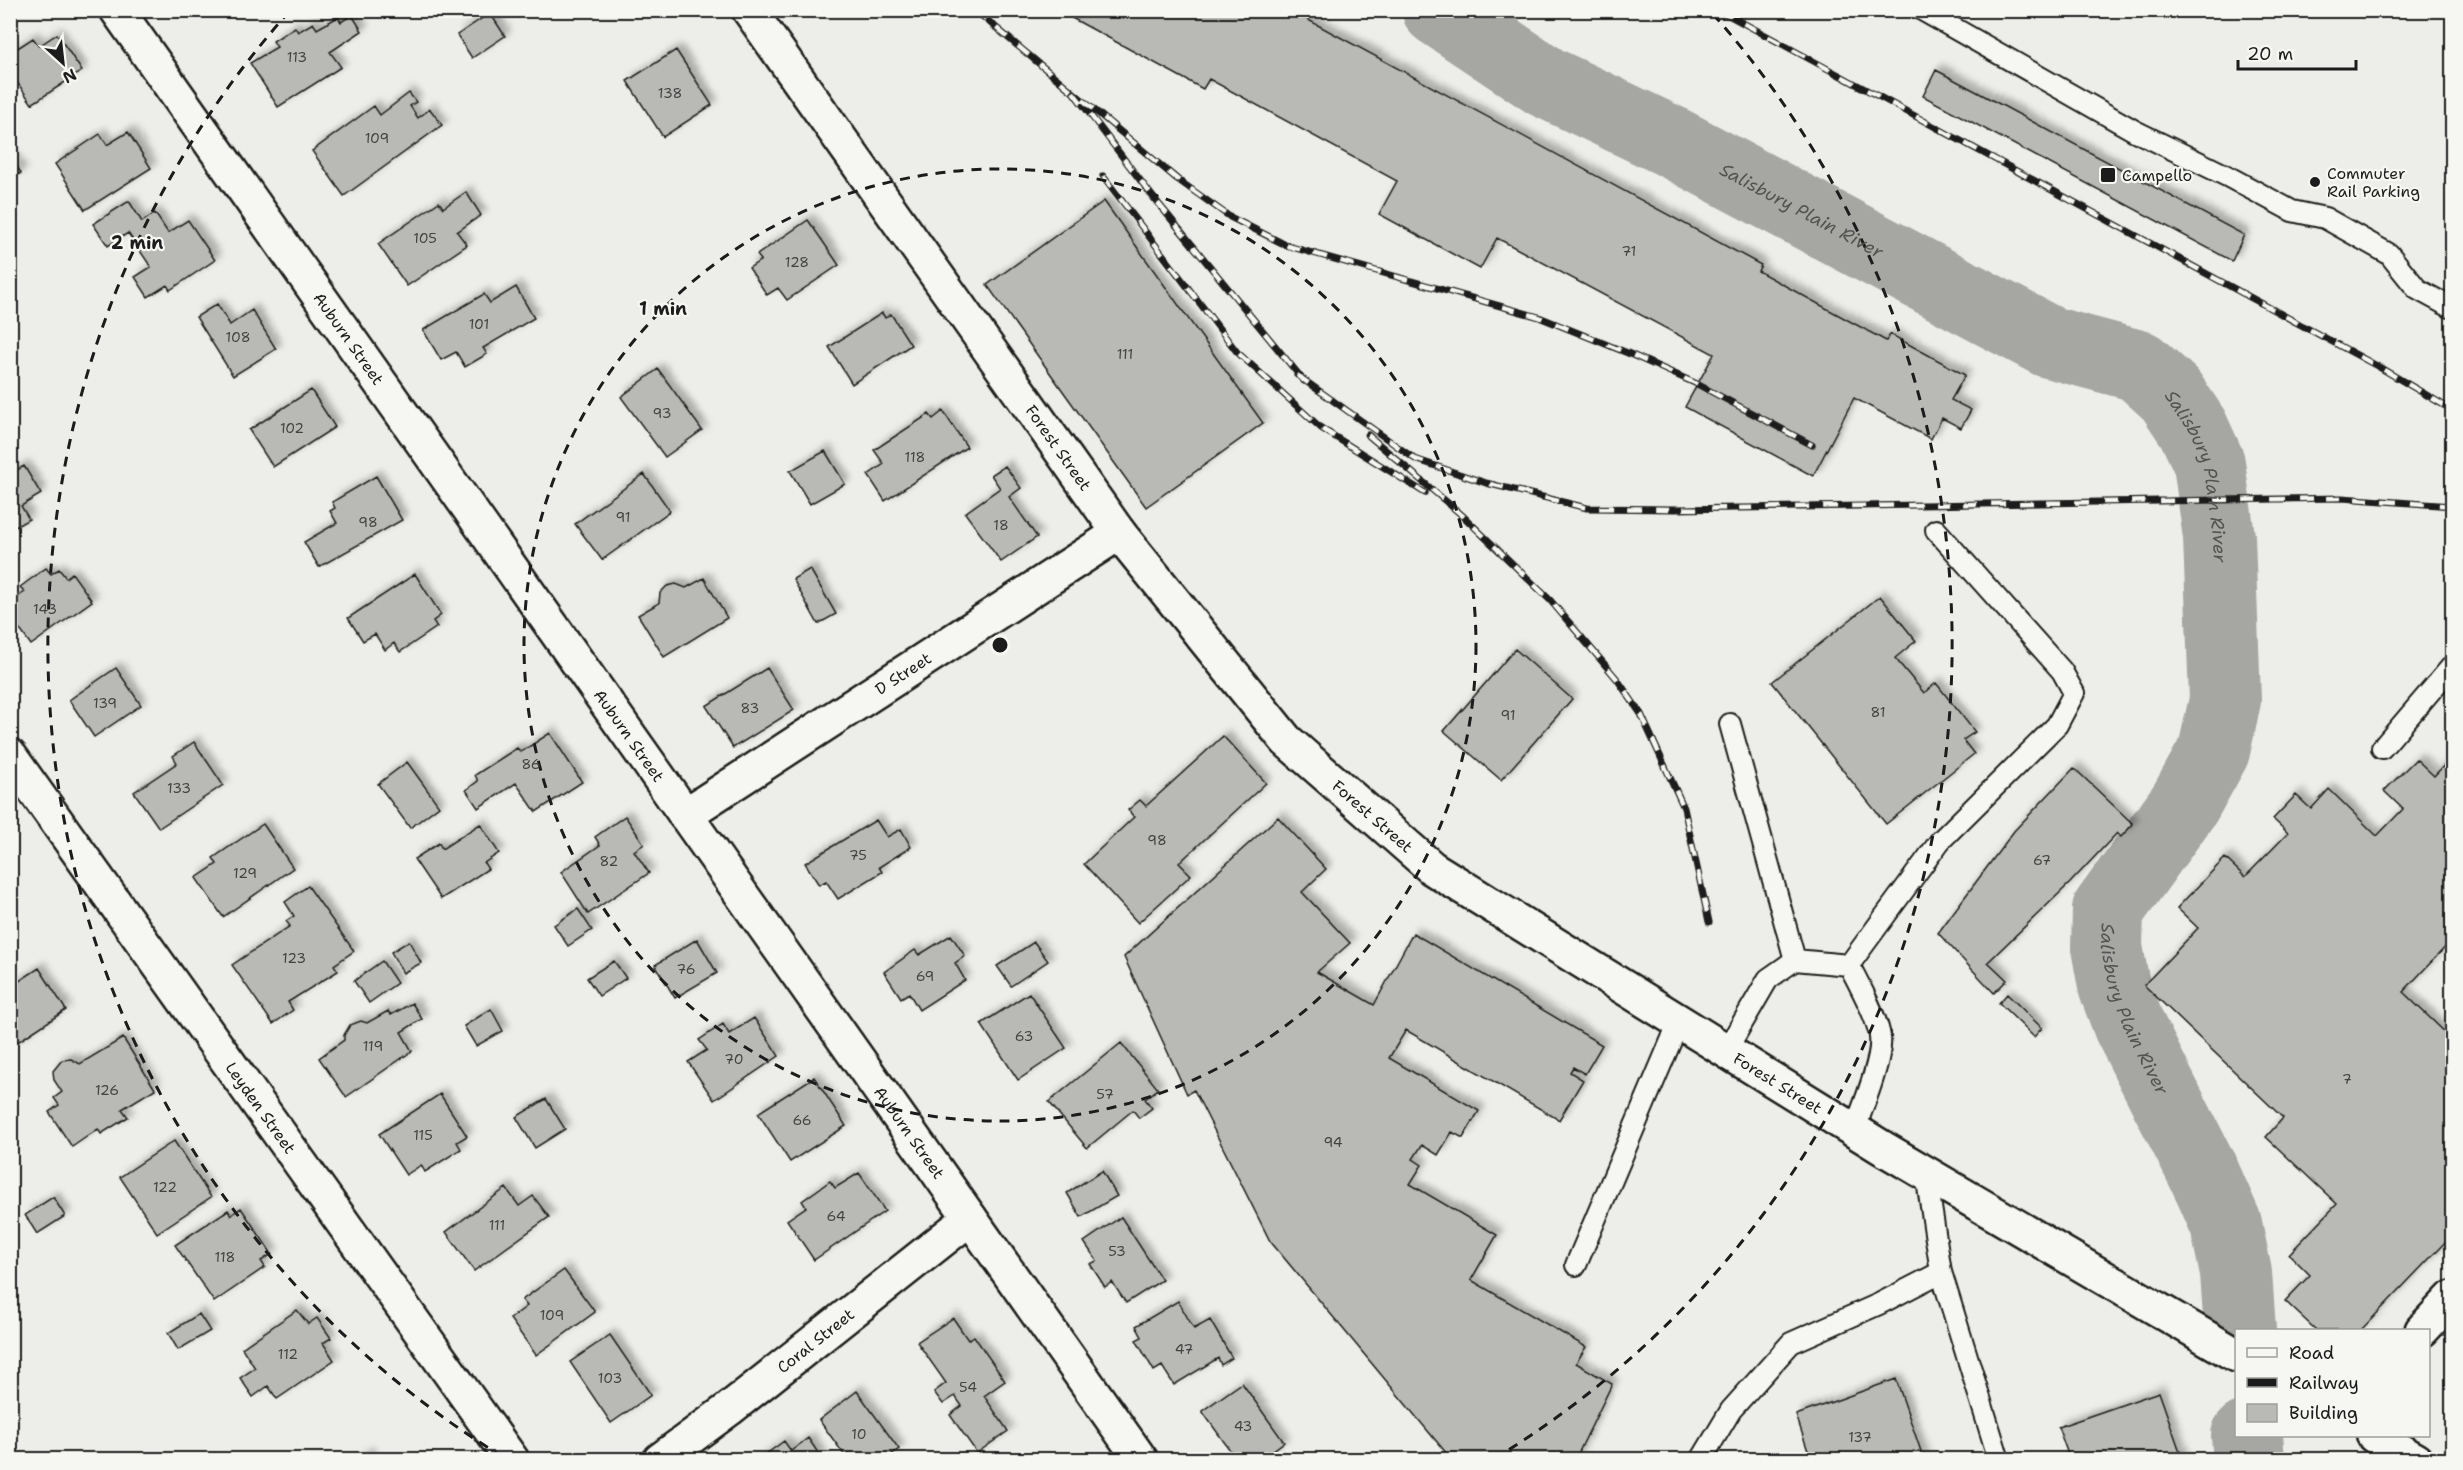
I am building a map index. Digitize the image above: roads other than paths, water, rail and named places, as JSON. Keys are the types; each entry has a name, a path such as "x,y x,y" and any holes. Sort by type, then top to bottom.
{"street":[{"name":"Auburn Street","path":"117,10 1141,1460"},
{"name":"Forest Street","path":"749,10 1119,533 1286,740 1423,861 1854,1131 2235,1354"},
{"name":"D Street","path":"685,815 1119,533"},
{"name":"Leyden Street","path":"10,756 512,1460"},
{"name":"Coral Street","path":"660,1460 729,1409 970,1218"},
{"path":"2423,1329 2452,1298"},
{"path":"2376,1437 2416,1460"}],"lane":[{"path":"1922,10 2135,131 2292,211 2325,218 2389,254 2416,289 2452,308"},
{"path":"1849,964 1940,841 2056,725 2074,693 2062,671 1936,530"},
{"path":"2382,748 2452,666"},
{"path":"1730,724 1795,960"},
{"path":"1726,1051 1768,979 1795,960 1849,964"},
{"path":"1849,964 1866,998 1881,1038 1875,1072 1854,1131"},
{"path":"1576,1265 1679,1022"},
{"path":"1926,1174 1941,1272 1999,1460"},
{"path":"1701,1460 1731,1410 1791,1343 1879,1304 1941,1272"}],"waterway":[{"name":"Salisbury Plain River","path":"1438,10 1546,82 1670,141 2049,342 2139,366 2171,395 2193,428 2209,463 2219,537 2225,700 2214,751 2185,803 2108,910 2107,947 2114,986 2129,1026 2204,1174 2226,1224 2236,1273 2240,1329"},
{"name":"Salisbury Plain River","path":"2247,1437 2249,1460"}],"railway":[{"path":"975,10 1177,179 1230,217 1288,246 1539,317 1697,384 1812,445"},
{"path":"1719,10 2379,367 2452,410"},
{"path":"1073,92 1153,197 1304,381"},
{"path":"1103,176 1237,352 1321,428 1425,493"},
{"path":"1297,375 1415,459 1486,483 1587,508 1675,509 2342,498 2452,506"},
{"path":"1368,435 1463,516 1550,600 1617,679 1641,714 1684,808 1709,922"}],"place":[{"name":"Campello","path":"2108,175"},
{"name":"Commuter Rail Parking","path":"2315,182"}]}
